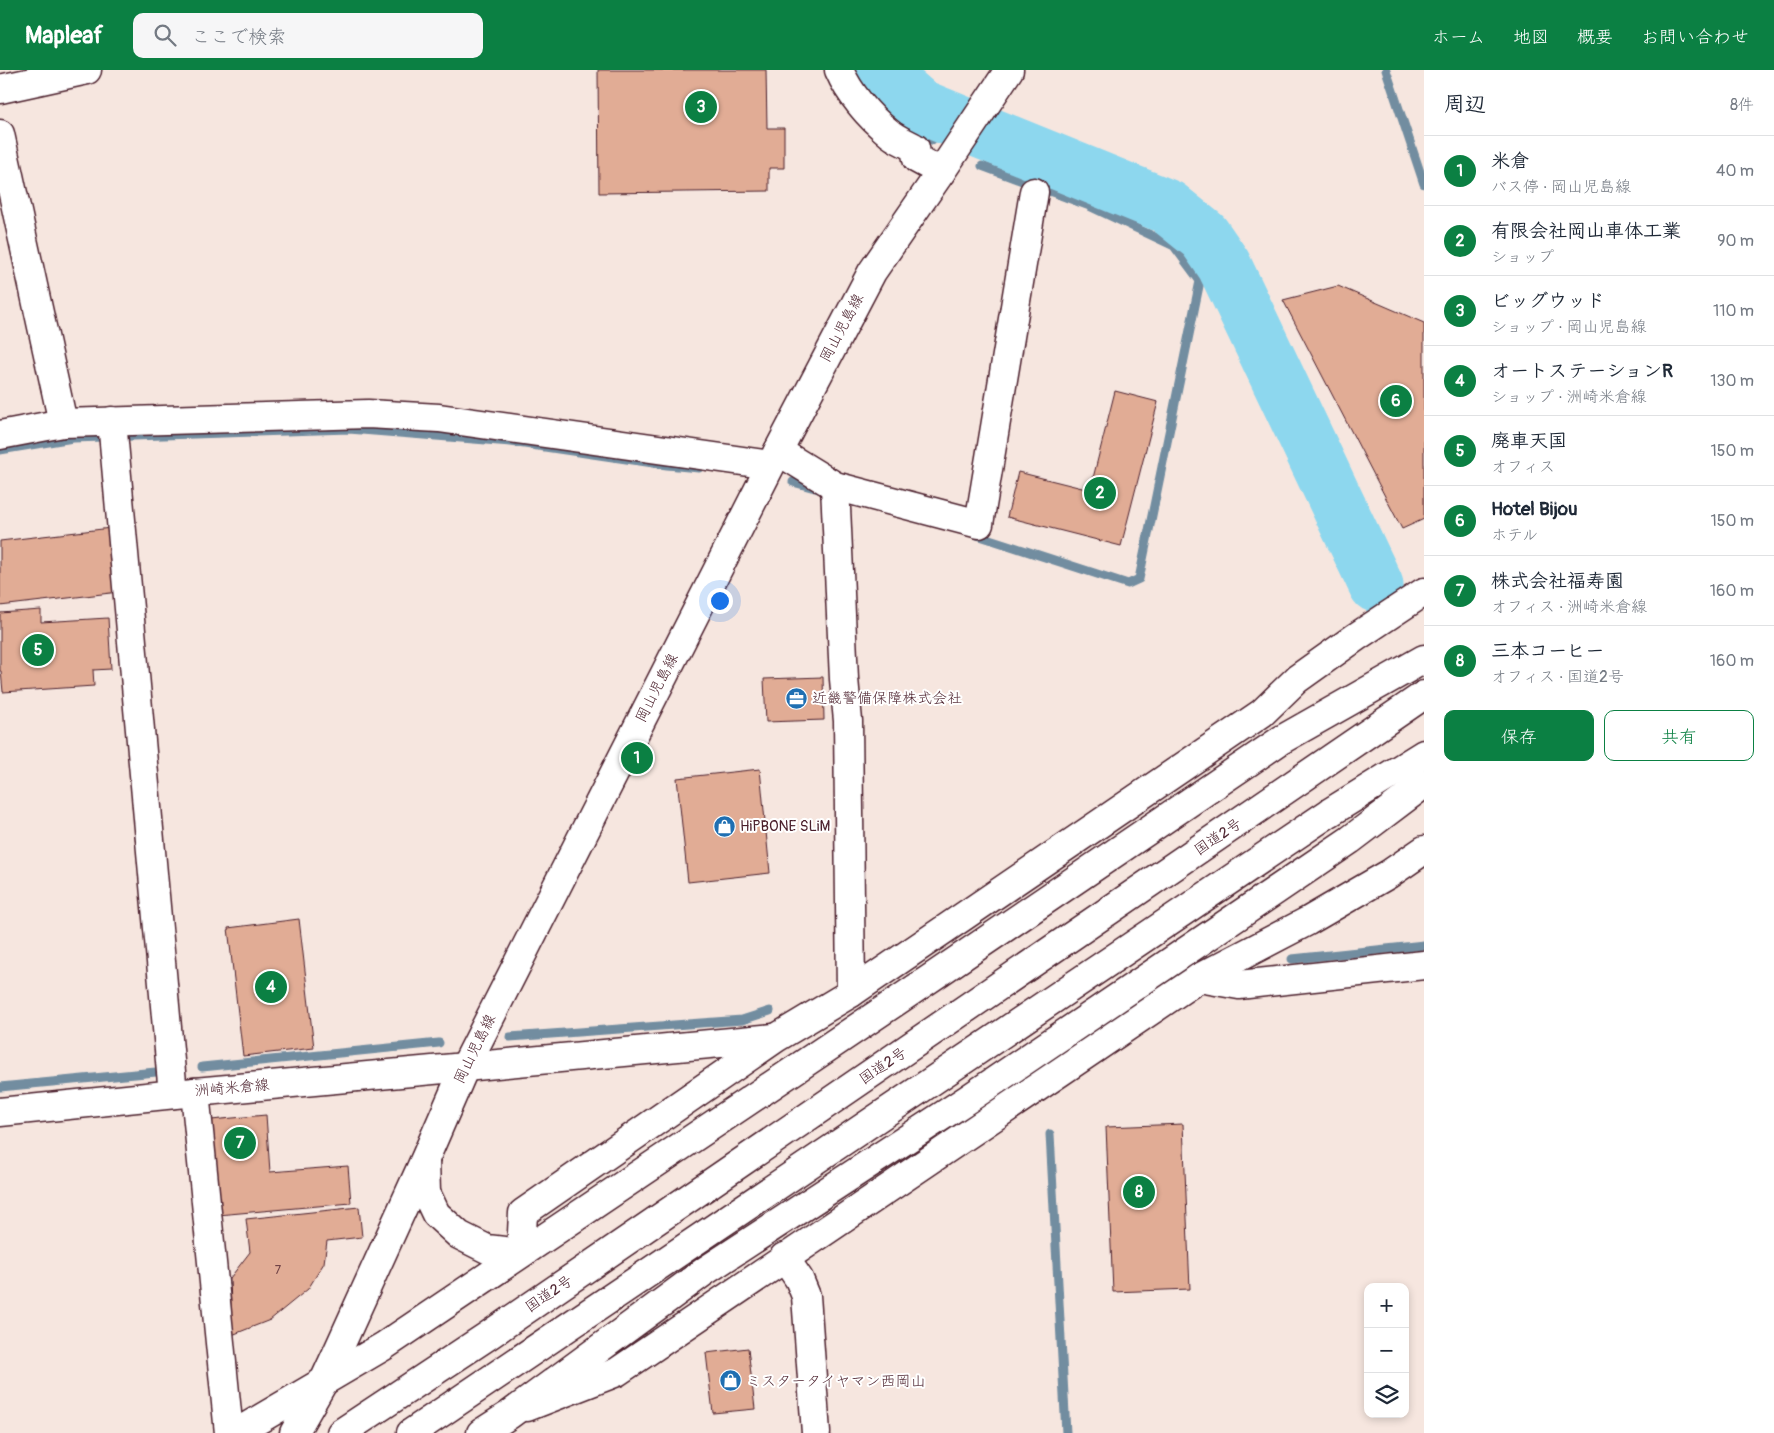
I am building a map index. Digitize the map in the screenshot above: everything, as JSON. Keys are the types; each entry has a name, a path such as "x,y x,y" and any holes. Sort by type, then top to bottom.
{"main road":[{"path":"0,89 87,70"},
{"path":"839,70 845,85 888,133 916,148 916,159 941,172"},
{"name":"岡山児島線","path":"294,1433 324,1382 465,1067 774,458 872,272 1009,70"},
{"path":"0,134 63,423"},
{"path":"0,435 63,423 113,432 368,414 430,418 593,439 774,458 836,493 979,524 1034,192"},
{"path":"113,432 184,1093 229,1433"},
{"path":"836,493 844,679 848,721 851,993"},
{"path":"521,1253 523,1214 776,1038 851,993 1262,714 1297,679 1424,592"},
{"path":"236,1433 266,1426 324,1382 384,1346 1281,740 1424,659"},
{"name":"国道2号","path":"341,1433 511,1320 1424,695"},
{"path":"411,1433 1329,813 1424,754"},
{"path":"481,1433 509,1415 706,1271 968,1099 1350,840 1424,784"},
{"path":"509,1415 617,1372 784,1257 1199,978 1308,921 1389,874 1424,850"},
{"path":"1199,978 1239,985 1424,965"},
{"name":"洲崎米倉線","path":"0,1112 776,1038"},
{"path":"425,1159 426,1192 436,1214 459,1235 487,1249 521,1253"},
{"path":"784,1257 799,1279 806,1296 816,1433"},
{"name":"岡山児島線","path":"266,1426 348,1329"}],"building":[{"path":"598,70 766,70 767,128 784,128 784,168 769,168 769,191 599,193"},
{"path":"1338,286 1424,323 1424,519 1402,529 1283,300"},
{"path":"1115,391 1158,402 1121,546 1007,517 1018,472 1090,490"},
{"path":"111,528 119,592 0,606 0,541"},
{"path":"41,610 41,622 108,618 111,669 93,670 94,686 3,692 0,671 0,613"},
{"path":"823,677 824,720 766,722 764,679"},
{"path":"760,769 770,873 688,882 677,778"},
{"path":"299,919 314,1048 243,1056 228,928"},
{"path":"266,1115 270,1172 348,1166 351,1203 218,1215 211,1120"},
{"path":"1183,1124 1190,1289 1113,1292 1106,1127"},
{"path":"359,1207 362,1237 327,1241 324,1263 308,1289 270,1320 232,1335 230,1278 250,1252 246,1219"},
{"path":"748,1348 755,1409 713,1413 706,1353"}],"waterway":[{"path":"878,70 919,106 1168,207 1204,236 1224,265 1376,585"},
{"path":"1386,70 1424,184"},
{"path":"880,110 932,140"},
{"path":"974,534 1128,584 1139,579 1200,281 1174,246 1087,205 982,166"},
{"path":"0,450 73,438 349,429 511,442 699,468"},
{"path":"793,482 822,490"},
{"path":"1292,959 1424,945"},
{"path":"510,1037 742,1020 770,1011"},
{"path":"202,1067 439,1043"},
{"path":"0,1087 156,1072"},
{"path":"1050,1134 1066,1433"}],"place":[{"name":"ビッグウッド","path":"701,107"},
{"name":"Hotel Bijou","path":"1396,401"},
{"name":"有限会社岡山車体工業","path":"1100,493"},
{"name":"廃車天国","path":"38,650"},
{"name":"近畿警備保障株式会社","path":"796,698"},
{"name":"米倉","path":"637,758"},
{"name":"HiPBONE SLiM","path":"724,826"},
{"name":"オートステーションR","path":"271,987"},
{"name":"株式会社福寿園","path":"240,1143"},
{"name":"三本コーヒー","path":"1139,1192"},
{"name":"ミスタータイヤマン西岡山","path":"730,1381"}]}
